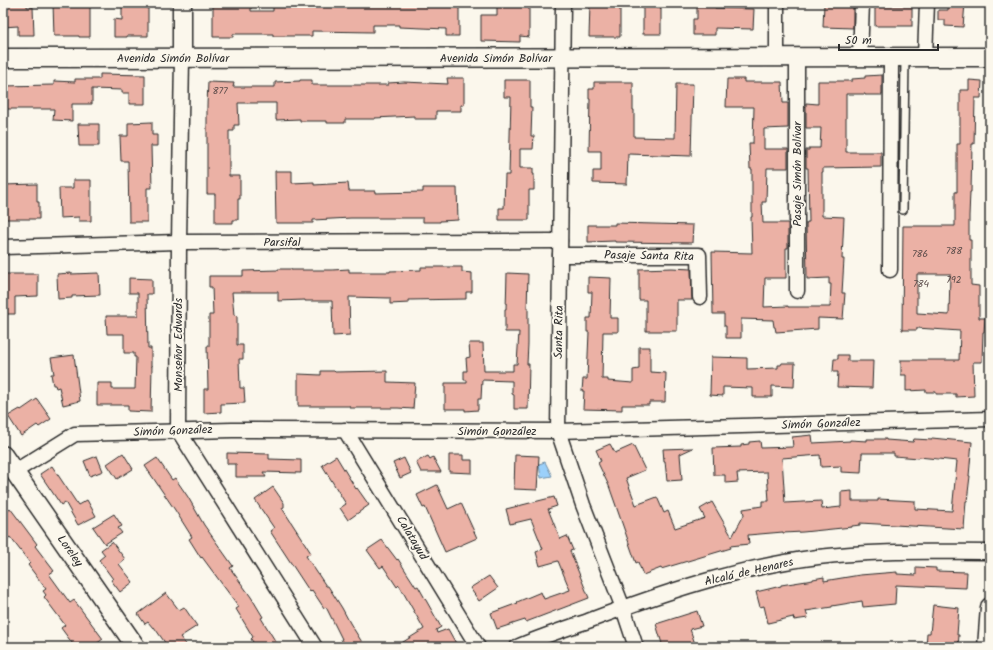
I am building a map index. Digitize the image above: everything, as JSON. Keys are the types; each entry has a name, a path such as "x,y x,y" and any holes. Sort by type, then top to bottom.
{"street":[{"name":"Monseñor Edwards","path":"178,430 182,3"},
{"name":"Santa Rita","path":"563,3 558,432 583,505 623,608 636,647"},
{"path":"777,3 777,58"},
{"path":"860,58 862,3"},
{"path":"925,58 927,3"},
{"path":"890,270 898,57"},
{"name":"Avenida Simón Bolívar","path":"3,58 990,57"},
{"name":"Pasaje Simón Bolívar","path":"797,291 798,58"},
{"name":"Parsifal","path":"3,247 179,242 560,241"},
{"name":"Pasaje Santa Rita","path":"560,255 699,255 700,297"},
{"name":"Simón González","path":"14,472 76,434 178,430 558,432 990,419"},
{"path":"178,430 314,647"},
{"name":"Calatayud","path":"345,430 478,647"},
{"name":"Loreley","path":"3,455 136,647"},
{"name":"Alcalá de Henares","path":"517,647 623,608 681,589 754,568 818,557 850,554 896,551 990,552"},
{"path":"987,647 990,607"}],"lane":[{"path":"898,57 903,210"}],"water":[{"path":"545,462 552,476 541,478 539,464"}],"building":[{"path":"3,3 27,3 27,7 33,7 34,35 18,35 18,26 3,27"},
{"path":"53,3 90,3 90,37 54,36"},
{"path":"122,3 148,3 148,36 114,37 114,19 122,20"},
{"path":"213,3 251,3 251,11 273,11 273,3 350,3 350,5 387,5 387,3 459,3 459,36 446,36 446,29 399,27 399,25 373,25 373,32 312,31 312,36 233,34 233,37 213,37"},
{"path":"497,3 529,3 529,37 520,36 520,42 481,41 481,15 497,15"},
{"path":"590,3 620,3 620,37 589,37"},
{"path":"697,3 715,3 715,8 754,9 753,29 715,28 715,35 693,35 693,19 697,19"},
{"path":"948,3 965,3 963,27 945,26 945,20 938,20 938,10 948,10"},
{"path":"824,4 853,5 853,28 823,27"},
{"path":"875,6 912,6 912,26 875,26"},
{"path":"643,7 661,7 661,34 643,34"},
{"path":"100,74 145,75 145,104 129,104 129,93 122,93 122,90 92,89 92,104 72,104 72,121 53,120 54,109 3,109 3,86 54,85 54,81 75,82 75,79 100,79"},
{"path":"882,75 882,95 846,94 846,152 881,152 881,167 823,168 822,172 822,216 844,217 842,293 845,293 843,319 818,318 818,329 776,332 773,320 741,319 741,338 726,338 724,314 713,314 712,252 752,253 752,169 750,169 749,143 753,143 754,107 726,107 727,79 744,79 744,82 782,82 783,103 788,103 788,128 764,129 764,149 788,149 788,168 767,168 766,202 762,202 763,223 788,223 788,248 786,248 786,278 765,278 764,307 830,307 831,284 829,284 829,278 807,279 806,223 809,222 808,168 806,168 806,150 809,150 809,148 820,148 821,128 806,128 806,103 818,104 818,81 852,81 852,79 865,78 865,76"},
{"path":"447,78 464,78 464,105 461,105 461,111 436,111 436,119 414,119 414,116 375,119 345,119 345,123 300,121 300,119 276,120 276,103 238,103 239,125 234,125 234,131 229,131 229,176 240,176 238,220 233,220 233,223 215,223 215,194 207,194 208,82 234,83 233,87 275,87 275,82 300,80 312,80 312,85 388,85 388,83 404,82 448,84"},
{"path":"504,80 530,80 530,107 532,107 531,136 534,136 533,149 520,149 520,168 533,168 534,174 534,190 529,190 529,220 499,220 499,208 504,208 505,175 509,175 511,97 504,97"},
{"path":"969,80 982,81 981,98 975,98 969,240 971,240 971,285 979,286 979,318 985,318 982,362 973,362 974,396 956,397 956,394 936,394 936,392 926,392 926,390 906,391 906,375 901,375 901,360 959,360 960,331 917,328 917,330 902,330 903,226 955,226 957,144 960,144 960,90 969,90","holes":["917,274 950,274 949,315 917,313"]},
{"path":"594,82 633,82 634,137 675,138 676,84 693,84 691,156 628,154 627,184 593,183 593,171 601,171 601,151 589,151 589,89 594,89"},
{"path":"152,122 152,135 157,135 157,146 151,146 152,188 147,188 147,222 129,222 128,161 121,161 120,136 128,136 128,123"},
{"path":"78,124 99,124 99,146 79,146"},
{"path":"275,171 292,171 292,183 314,182 314,185 348,183 349,191 375,191 375,193 423,192 423,188 457,188 458,220 423,222 423,218 351,218 313,220 313,223 276,223"},
{"path":"73,180 91,180 91,221 79,221 79,217 60,218 59,188 73,188"},
{"path":"37,184 39,219 3,219 3,185"},
{"path":"615,223 693,225 692,243 615,241 588,242 588,225 615,225"},
{"path":"421,267 462,267 462,272 472,273 472,292 466,292 466,299 409,300 409,303 390,304 390,298 349,297 350,335 333,336 332,301 278,301 278,292 232,292 234,315 237,316 237,345 243,345 243,359 239,359 240,388 244,388 245,403 221,404 221,412 204,413 204,389 208,389 207,346 209,346 209,315 213,315 212,287 209,287 209,276 243,276 243,271 278,269 349,269 349,272 390,272 421,270"},
{"path":"639,269 691,269 692,300 677,300 677,331 646,331 646,300 639,300"},
{"path":"99,273 100,295 72,296 72,298 58,299 57,274"},
{"path":"507,273 528,274 528,409 514,409 512,381 482,380 481,399 478,399 478,410 465,411 465,409 445,409 445,383 467,383 467,380 464,380 464,371 467,371 466,358 470,357 469,343 483,343 484,371 513,371 513,364 517,364 519,332 505,332"},
{"path":"3,274 38,274 38,296 15,297 15,314 3,314"},
{"path":"588,277 611,278 610,318 618,318 618,332 603,332 602,379 608,379 608,381 633,383 633,370 639,369 639,347 650,347 650,372 666,373 665,402 649,402 649,405 622,405 622,410 583,409 583,379 587,379 589,332 587,332 587,318 591,318 592,292 588,292"},
{"path":"129,278 152,279 152,294 147,294 148,348 151,348 152,366 151,412 128,411 128,405 97,405 97,383 112,383 112,389 135,389 136,357 134,357 134,353 124,353 124,334 107,334 106,316 138,316 138,293 129,293"},
{"path":"74,355 80,401 63,405 59,387 56,388 55,385 53,385 51,374 54,374 51,358"},
{"path":"838,355 848,355 848,361 873,361 872,388 837,387 838,372 833,372 834,359 838,359"},
{"path":"711,357 747,358 747,369 778,368 778,365 781,365 782,363 795,363 794,387 772,386 772,397 753,397 753,388 723,387 723,396 710,395"},
{"path":"321,371 387,371 387,382 415,383 413,409 350,408 350,406 298,406 298,374 321,375"},
{"path":"37,399 51,419 39,427 37,425 21,436 8,416 20,409 21,410"},
{"path":"812,435 813,443 850,440 867,441 867,439 886,439 913,442 914,439 932,440 932,438 972,442 964,529 860,523 860,525 852,527 803,532 748,535 749,544 730,546 731,548 661,568 643,575 638,562 636,563 609,486 598,463 601,461 596,450 610,444 615,453 633,445 645,470 626,478 636,505 657,497 664,513 668,511 675,528 705,518 700,509 712,502 732,537 744,515 743,509 762,506 762,501 769,501 767,472 737,473 738,482 725,483 725,475 714,475 713,448 741,447 741,445 749,444 749,442 760,441 761,448 793,447 792,437","holes":["862,453 894,453 894,456 957,461 952,511 915,509 915,501 878,499 878,501 852,501 852,491 841,492 841,507 822,509 821,501 785,503 782,458 820,455 821,467 841,466 841,472 861,473"]},
{"path":"693,448 680,454 682,480 667,481 663,449"},
{"path":"123,453 133,469 117,479 107,464"},
{"path":"227,453 269,454 269,459 301,460 301,473 263,472 266,477 236,477 236,464 227,464"},
{"path":"449,455 463,455 463,460 472,460 472,473 449,472"},
{"path":"515,455 539,456 537,490 514,489"},
{"path":"97,456 103,471 90,476 84,461"},
{"path":"336,456 356,489 357,488 369,505 348,520 340,508 346,504 322,465"},
{"path":"428,456 430,459 433,457 441,472 421,472 416,462"},
{"path":"157,458 172,480 175,478 204,525 233,566 230,568 251,597 263,617 261,618 279,647 256,647 251,639 253,637 236,609 239,607 202,557 201,558 189,539 192,537 145,466"},
{"path":"404,458 411,473 400,478 393,463"},
{"path":"52,466 78,505 87,500 96,516 78,525 65,502 61,505 40,474"},
{"path":"437,485 448,509 461,503 477,538 445,552 425,507 423,508 417,495"},
{"path":"273,487 284,503 284,507 282,508 311,553 306,556 326,586 328,586 365,647 345,647 326,607 324,608 312,590 310,592 270,531 274,528 255,500"},
{"path":"554,497 557,506 548,509 560,539 567,536 573,550 570,551 589,598 526,622 525,620 497,629 491,613 518,603 517,602 541,592 544,599 570,590 558,561 540,566 536,552 543,549 531,519 510,524 506,509"},
{"path":"10,508 37,544 35,546 54,571 49,574 70,603 74,600 103,639 92,647 75,647 61,628 65,625 44,597 46,595 43,591 46,589 28,565 30,563 10,537 3,542 3,514"},
{"path":"114,514 122,526 118,528 122,533 105,544 93,527"},
{"path":"382,540 397,560 398,559 416,587 418,586 441,627 436,630 437,633 448,629 458,647 395,647 424,629 399,585 397,587 383,566 380,568 367,550"},
{"path":"112,542 125,559 119,564 133,582 120,592 111,580 113,579 99,560 105,555 101,550"},
{"path":"916,567 936,568 936,571 967,572 966,588 896,585 895,604 863,607 862,601 806,611 808,618 794,620 793,617 768,623 764,606 760,607 756,592 781,585 824,577 824,581 860,575 897,572 897,574 916,575"},
{"path":"489,576 498,588 479,601 470,588"},
{"path":"166,593 179,610 184,607 197,626 180,637 188,647 168,647 154,627 153,628 148,622 145,624 138,614"},
{"path":"933,605 959,608 957,635 959,635 958,647 926,647 927,633 930,633"},
{"path":"697,611 702,626 690,629 696,647 663,647 656,624"}]}
